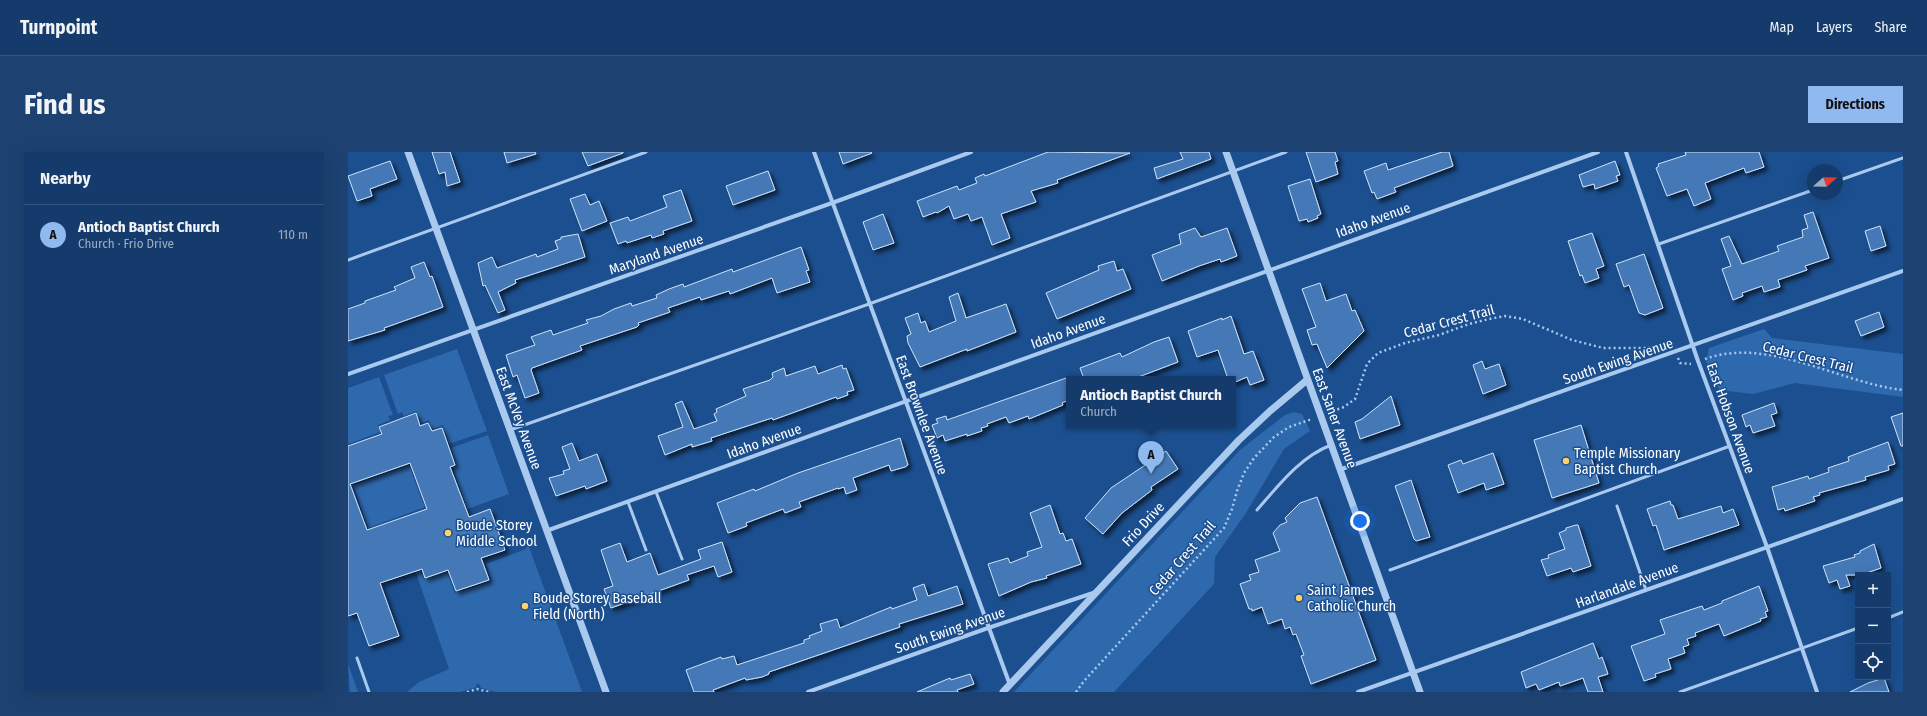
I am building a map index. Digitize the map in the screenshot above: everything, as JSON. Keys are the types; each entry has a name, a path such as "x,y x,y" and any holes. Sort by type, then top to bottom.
{"street":[{"name":"East McVey Avenue","path":"408,152 606,692"},
{"name":"East Brownlee Avenue","path":"814,152 1010,685"},
{"name":"Maryland Avenue","path":"348,374 832,203 971,152"},
{"name":"East Saner Avenue","path":"1226,152 1420,692"},
{"name":"Idaho Avenue","path":"546,530 656,492 1598,152"},
{"name":"East Hobson Avenue","path":"1626,152 1693,346 1767,548 1817,692"},
{"name":"South Ewing Avenue","path":"1339,470 1903,271"},
{"name":"Frio Drive","path":"1003,692 1239,440 1270,411 1307,380"},
{"name":"Harlandale Avenue","path":"1358,692 1903,499"},
{"name":"South Ewing Avenue","path":"808,692 1100,590"}],"lane":[{"path":"348,260 646,152"},
{"path":"510,430 869,304 1286,152"},
{"path":"1843,179 1903,158"},
{"path":"1659,244 1807,192"},
{"path":"1257,510 1288,474 1315,451 1331,445"},
{"path":"1390,570 1730,446"},
{"path":"656,492 682,559"},
{"path":"628,502 646,550"},
{"path":"1617,506 1646,590"},
{"path":"1891,617 1903,612"},
{"path":"1680,692 1855,629"},
{"path":"357,658 369,692"}],"path":[{"name":"Cedar Crest Trail","path":"1331,412 1344,408 1355,399 1367,364 1378,353 1405,343 1439,335 1488,319 1505,316 1523,319 1572,340 1603,348 1647,348 1670,343 1672,346"},
{"name":"Cedar Crest Trail","path":"1708,358 1729,352 1753,353 1788,359 1873,384 1903,390"},
{"path":"1678,358 1680,363 1692,363"},
{"name":"Cedar Crest Trail","path":"1076,692 1224,528 1244,473 1254,458 1274,437 1289,427 1308,420"},
{"path":"467,692 489,692"}],"shaded area":[{"path":"1764,329 1772,338 1903,354 1903,397 1795,383 1753,394 1719,390 1706,361 1709,348"},
{"path":"457,349 487,431 449,444 443,425 432,429 429,420 421,423 416,411 404,416 402,412 398,414 384,375"},
{"path":"379,377 393,415 388,416 390,420 378,425 380,432 348,444 348,388"},
{"path":"1294,412 1302,414 1310,431 1284,449 1246,513 1215,557 1214,584 1114,692 1014,692 1240,450 1285,415"},
{"path":"488,435 509,494 467,509 453,467 457,465 451,448"},
{"path":"409,465 425,507 368,528 353,485"},
{"path":"410,541 424,579 447,572 455,593 492,581 486,564 526,549 528,544 582,692 496,692 481,688 479,684 476,684 476,687 460,692 407,692 419,682 449,669 415,570"},
{"path":"348,664 358,692 350,692"}],"building":[{"path":"432,152 450,152 460,182 447,186 445,172 439,174"},
{"path":"504,152 535,152 536,154 507,163"},
{"path":"582,152 623,152 623,153 588,166"},
{"path":"839,152 871,152 872,153 843,164"},
{"path":"1048,152 1130,153 1057,180 1058,183 1031,191 1036,202 1001,214 1010,238 992,245 982,217 971,221 968,214 954,219 949,206 937,213 936,212 923,217 917,201 957,186 959,190 977,183 975,178 984,174 985,176"},
{"path":"1180,152 1209,152 1211,159 1157,179 1154,168 1183,159"},
{"path":"1306,152 1335,152 1338,161 1335,162 1338,174 1316,182"},
{"path":"1442,152 1449,152 1453,166 1394,188 1396,192 1377,199 1374,192 1372,193 1364,171 1386,163 1388,170"},
{"path":"1685,152 1759,152 1764,167 1746,173 1744,168 1705,183 1711,199 1694,206 1687,189 1667,196 1656,168 1659,166 1658,164 1686,155"},
{"path":"390,161 397,179 370,189 372,196 357,201 348,176"},
{"path":"1615,161 1620,175 1616,176 1618,181 1595,189 1594,184 1583,187 1579,175"},
{"path":"768,171 775,190 733,205 726,186"},
{"path":"1310,179 1321,214 1317,216 1318,218 1308,222 1307,219 1299,221 1288,186"},
{"path":"681,190 692,221 663,231 664,234 652,238 651,235 627,243 626,241 618,244 610,223 628,217 630,221 667,207 663,196"},
{"path":"585,194 590,205 599,201 607,221 582,231 570,199"},
{"path":"1813,212 1829,258 1805,266 1807,270 1778,280 1780,287 1764,292 1762,286 1742,293 1743,296 1733,300 1722,269 1731,266 1721,239 1729,236 1742,264 1779,251 1777,246 1803,237 1802,230 1808,228 1804,215"},
{"path":"883,214 894,243 873,250 863,222"},
{"path":"1880,226 1886,246 1871,251 1865,231"},
{"path":"1195,228 1201,237 1227,228 1237,256 1221,262 1220,259 1199,266 1162,281 1152,255 1181,244 1179,234"},
{"path":"1592,233 1604,266 1596,269 1599,278 1585,283 1582,275 1580,276 1568,241"},
{"path":"578,234 585,257 515,280 516,283 498,292 505,310 498,313 485,285 483,286 478,263 492,257 497,268 536,254 537,257 558,249 555,241 561,239 561,237"},
{"path":"801,247 809,270 806,271 810,282 777,293 772,278 730,294 729,291 701,300 700,297 668,308 670,312 638,323 639,325 637,327 580,346 582,350 532,368 531,370 539,393 525,398 517,375 513,377 506,355 535,345 531,337 551,330 553,335 588,323 586,320 601,316 614,309 631,303 632,306 657,298 656,295 683,284 684,287 732,269 733,272"},
{"path":"1644,254 1663,308 1645,315 1639,313 1629,285 1624,287 1616,264"},
{"path":"1114,261 1117,271 1123,269 1131,289 1057,319 1046,293 1099,270 1098,266"},
{"path":"424,262 430,277 432,276 443,307 384,328 385,330 348,341 348,309 396,290 394,287 415,278 411,267"},
{"path":"1320,283 1326,301 1346,294 1352,311 1355,310 1364,331 1327,368 1317,344 1312,345 1307,330 1316,327 1302,289"},
{"path":"958,293 966,318 1006,304 1016,332 920,367 908,343 907,336 911,334 905,318 918,313 921,323 925,321 929,332 956,321 949,297"},
{"path":"1879,312 1884,327 1861,336 1855,321"},
{"path":"1231,316 1244,354 1253,351 1264,380 1250,385 1247,377 1236,382 1236,376 1227,376 1218,350 1197,357 1188,331 1222,318 1222,320"},
{"path":"1169,337 1178,362 1141,376 1083,376 1080,368 1120,353 1122,357 1154,342"},
{"path":"1482,361 1485,369 1499,364 1506,385 1483,394 1473,365"},
{"path":"842,365 843,369 846,368 854,390 847,392 848,395 837,399 836,397 773,420 772,418 711,438 712,441 692,447 692,444 665,455 658,436 683,427 675,404 682,401 694,429 717,421 714,414 717,412 716,409 746,396 743,389 770,380 773,377 772,373 784,368 786,376 815,366 818,374"},
{"path":"1066,378 1066,401 1062,403 1063,405 1029,419 1028,416 1009,423 1006,417 987,424 988,426 981,428 982,431 945,441 943,435 937,438 932,425 938,423 936,419 946,416 947,420"},
{"path":"1391,396 1400,425 1360,439 1355,422 1362,419"},
{"path":"1774,403 1777,413 1771,415 1775,426 1753,433 1750,425 1746,427 1742,415"},
{"path":"416,413 420,426 428,423 432,431 442,428 455,465 450,467 469,517 490,509 505,550 481,558 489,580 456,591 448,570 425,578 422,569 380,583 399,636 369,646 357,613 348,616 348,446 382,434 379,427","holes":["410,463 427,509 367,530 350,484"]},
{"path":"1903,413 1903,446 1901,446 1891,417"},
{"name":"Temple Missionary Baptist Church","path":"1581,425 1599,483 1552,498 1534,440"},
{"path":"900,438 908,465 905,467 891,471 889,465 853,478 857,490 846,494 844,487 838,488 799,502 801,507 785,513 783,509 746,523 747,526 728,533 717,503 754,489 755,491 798,473"},
{"path":"1888,442 1895,464 1888,466 1889,470 1865,477 1866,480 1819,493 1820,495 1813,497 1815,501 1785,511 1784,508 1778,510 1772,487 1808,476 1809,479 1829,472 1828,468 1849,461 1848,457"},
{"path":"572,443 579,461 597,454 607,481 586,489 585,486 556,496 549,478 564,474 563,471 570,469 562,447"},
{"path":"1166,451 1178,469 1151,487 1152,490 1122,513 1103,534 1085,518 1111,488"},
{"path":"1493,453 1504,484 1486,490 1484,483 1458,493 1448,465 1461,460 1463,464"},
{"path":"1411,480 1430,537 1416,541 1395,486"},
{"name":"Saint James Catholic Church","path":"1317,497 1376,660 1311,684 1301,656 1304,655 1296,634 1293,635 1290,627 1285,629 1282,619 1268,624 1262,607 1252,611 1252,609 1249,609 1240,584 1251,580 1249,575 1259,572 1255,560 1280,551 1273,533 1280,525 1287,522 1285,518 1300,503"},
{"path":"1670,501 1678,519 1721,506 1723,513 1733,509 1739,525 1664,550 1656,525 1653,526 1647,509"},
{"path":"1050,505 1060,534 1063,533 1066,541 1072,539 1081,564 1046,576 1047,578 1031,582 999,596 988,564 1008,558 1010,563 1028,556 1027,552 1042,547 1030,513"},
{"path":"1578,525 1591,566 1573,572 1571,568 1547,576 1541,560 1549,558 1548,555 1565,549 1559,533 1566,530 1566,528"},
{"path":"722,542 732,572 718,577 714,566 687,575 689,580 611,608 604,589 613,586 601,550 620,543 627,562 650,553 658,575 701,559 698,550"},
{"path":"1874,544 1881,568 1870,572 1855,572 1855,575 1846,575 1850,586 1840,589 1837,580 1829,583 1823,566 1855,557 1854,555 1860,553 1860,551"},
{"path":"924,584 928,596 957,586 963,604 899,624 900,627 769,672 769,674 762,677 746,680 745,678 713,690 714,692 694,692 686,670 721,657 722,659 734,656 737,665 804,643 804,640 810,638 809,636 822,631 820,624 837,619 840,628 891,607 892,609 917,600 913,588"},
{"path":"1759,586 1768,611 1765,612 1767,617 1760,619 1761,621 1724,636 1719,624 1695,633 1696,636 1687,639 1689,645 1683,647 1685,653 1668,659 1671,669 1655,674 1656,677 1644,681 1631,646 1665,634 1660,620 1702,606 1704,610"},
{"path":"1593,643 1599,659 1602,657 1608,674 1598,677 1603,692 1588,692 1583,678 1560,686 1559,682 1539,690 1536,684 1526,688 1521,672"},
{"path":"970,674 974,684 957,690 958,692 917,692 950,678 951,680"},
{"path":"1878,680 1885,680 1889,692 1850,692"}],"place":[{"name":"Temple Missionary Baptist Church","path":"1566,461"},
{"name":"Antioch Baptist Church","path":"1151,474"},
{"name":"Boude Storey Middle School","path":"448,533"},
{"name":"Saint James Catholic Church","path":"1299,598"},
{"name":"Boude Storey Baseball Field (North)","path":"525,606"}]}
